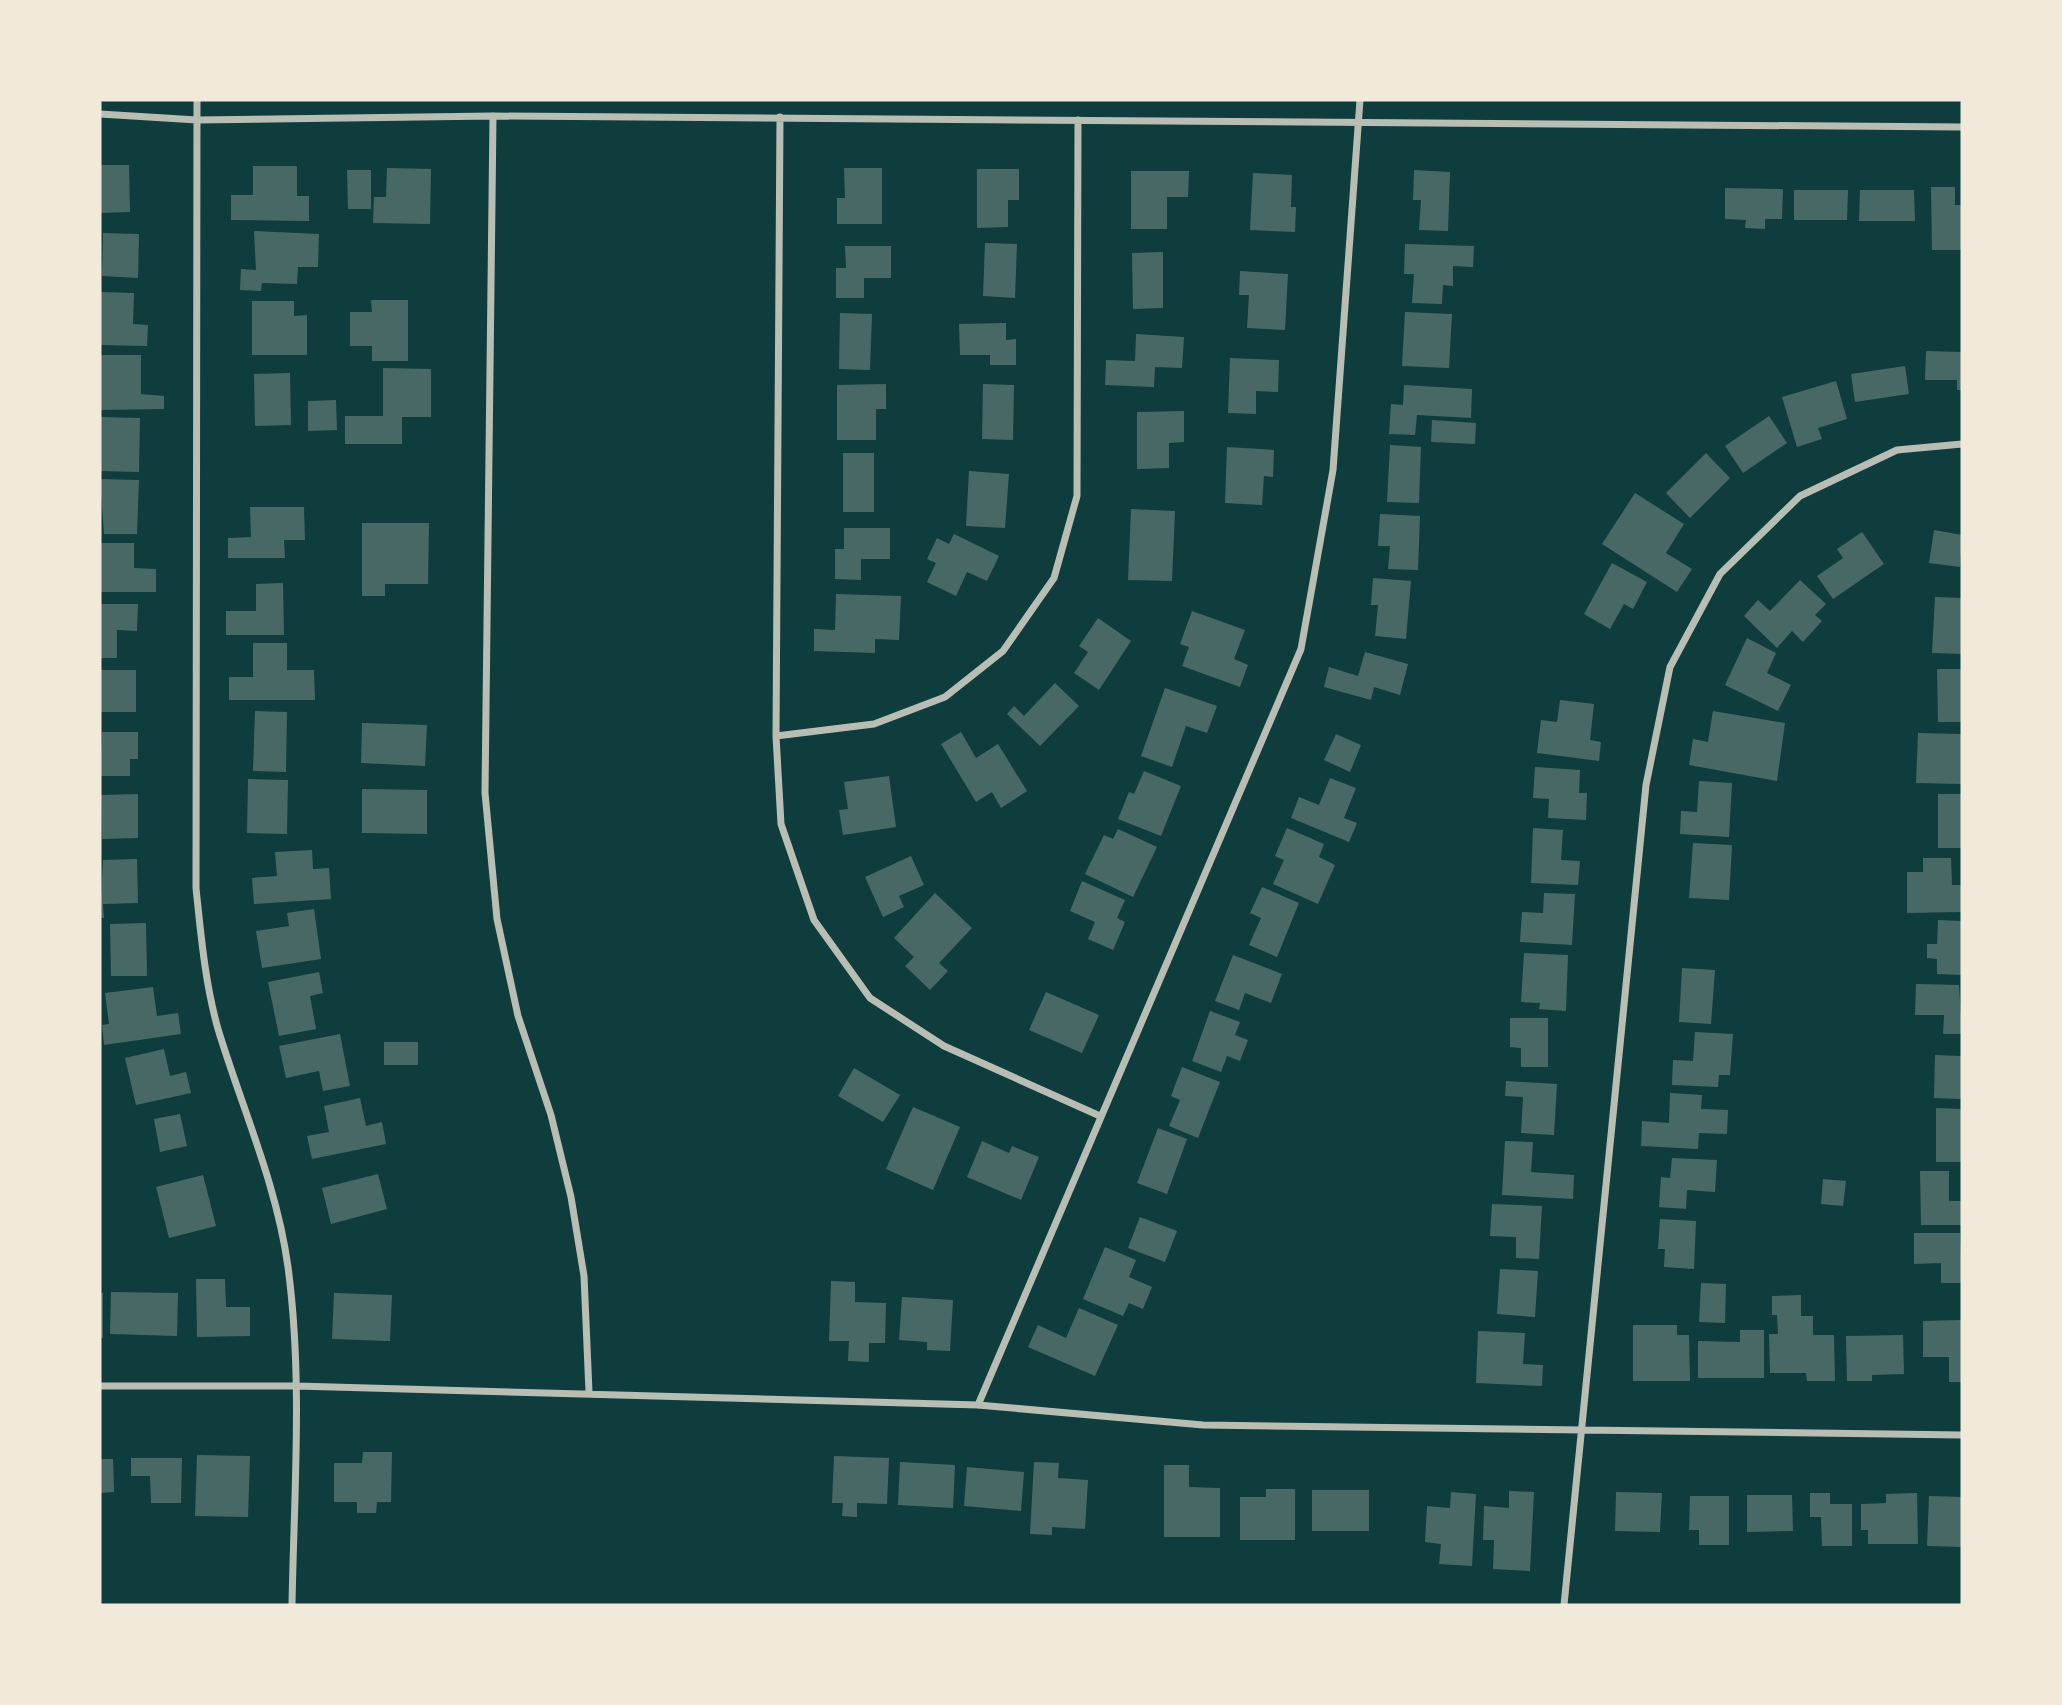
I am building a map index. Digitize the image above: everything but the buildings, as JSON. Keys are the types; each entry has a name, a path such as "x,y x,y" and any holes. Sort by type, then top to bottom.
{"street":[{"path":"197,100 196,888 204,958 218,1027 273,1196 288,1266 297,1386 292,1605"},
{"path":"978,1405 1301,649 1333,470 1360,100"},
{"path":"100,114 197,120 493,116 780,117 1962,127"},
{"path":"493,116 485,793 497,919 518,1016 551,1115 571,1197 584,1276 589,1392"},
{"path":"780,117 776,736 780,824 814,920 870,998 944,1046 1100,1116"},
{"path":"776,736 874,724 945,697 1003,651 1054,578 1077,496 1078,121"},
{"path":"1564,1605 1646,785 1670,667 1720,574 1800,496 1897,450 1962,444"},
{"path":"100,1386 297,1386 589,1392 978,1405 1203,1425 1962,1435"}]}
